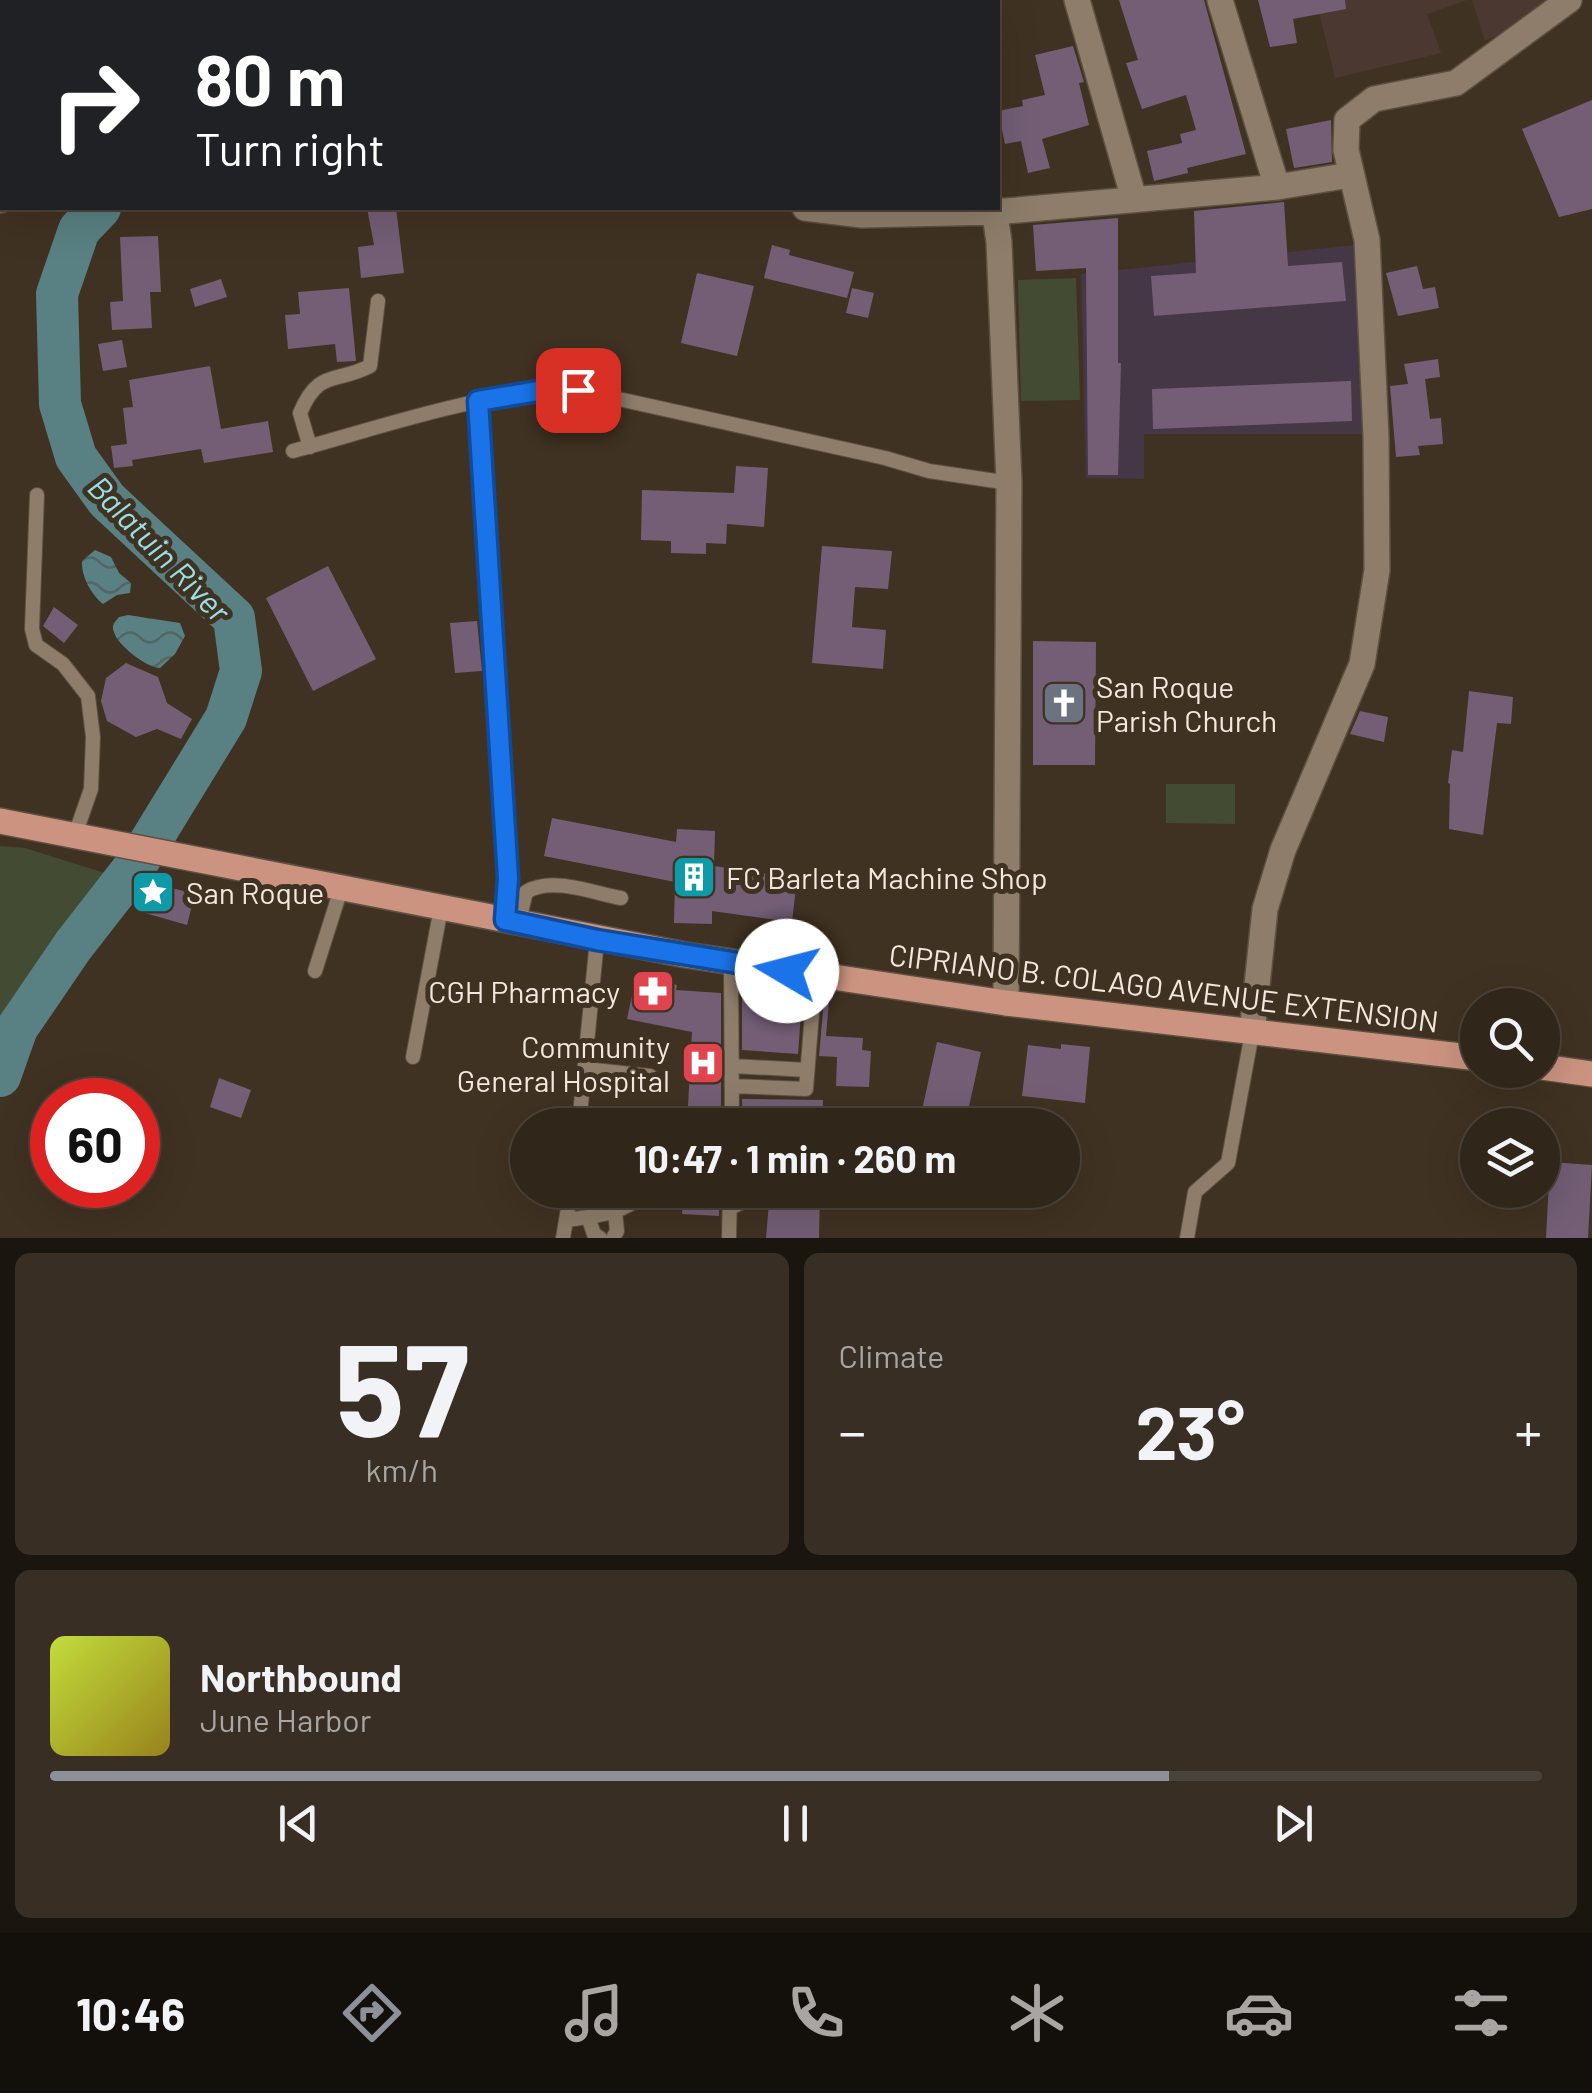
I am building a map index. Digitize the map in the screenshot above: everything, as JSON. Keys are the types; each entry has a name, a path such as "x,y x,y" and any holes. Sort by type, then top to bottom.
{"main road":[{"name":"CIPRIANO B. COLAGO AVENUE EXTENSION","path":"0,821 597,940 731,962 1006,1003 1460,1056"},
{"path":"1560,1070 1592,1074"}],"street":[{"path":"1077,0 1134,199"},
{"path":"1220,0 1277,187"},
{"path":"1252,1033 1265,908 1283,850 1362,664 1377,570 1368,240 1346,150 1346,120 1374,99 1456,83 1569,0"},
{"path":"1000,210 1277,187 1338,177"},
{"path":"860,211 995,210 1009,483 1006,1003"}],"lane":[{"path":"310,447 300,413 308,394 328,377 370,366 378,300"},
{"path":"293,452 478,401 544,390 578,390 885,458 930,472 1009,483"},
{"path":"478,401 511,922"},
{"path":"36,495 32,629 36,645 63,664 88,696 92,723 91,789 75,836"},
{"path":"511,922 526,892 536,886 621,898"},
{"path":"315,971 341,889"},
{"path":"412,1057 440,908"},
{"path":"580,1108 597,940"},
{"path":"731,962 732,1108"},
{"path":"732,1086 806,1088 815,975"},
{"path":"1187,1238 1195,1192 1228,1163 1252,1033"},
{"path":"732,1066 807,1070"},
{"path":"584,1069 650,1076"},
{"path":"563,1238 568,1208"},
{"path":"566,1220 624,1208"},
{"path":"729,1238 730,1208"},
{"path":"613,1238 617,1231 616,1212"},
{"path":"588,1217 594,1234 600,1238"}],"shaded area":[{"path":"1316,0 1467,0 1427,14 1441,53 1335,78"},
{"path":"1472,0 1555,0 1485,41"},
{"path":"1364,244 1369,434 1144,434 1144,479 1086,478 1081,274"}],"green space":[{"path":"1076,278 1080,400 1021,401 1018,280"},
{"path":"1166,784 1235,784 1235,824 1166,823"},
{"path":"0,846 25,848 111,875 0,1048"}],"water":[{"path":"95,550 111,557 119,573 131,583 130,593 117,595 103,604 95,595 85,579 82,561"},
{"path":"119,617 180,623 185,636 175,654 160,668 141,660 116,637 114,624"}],"building":[{"path":"1119,0 1204,0 1246,154 1187,168 1188,173 1154,181 1147,151 1182,143 1180,134 1196,130 1186,95 1142,109 1126,63 1138,60"},
{"path":"1258,0 1345,0 1346,9 1293,19 1297,43 1270,47"},
{"path":"1073,46 1084,82 1079,83 1089,125 1042,139 1050,168 1028,173 1021,141 1005,144 1000,111 1023,106 1022,100 1045,95 1035,55"},
{"path":"1592,100 1592,209 1559,217 1522,129"},
{"path":"1331,120 1332,162 1294,168 1286,129"},
{"path":"1284,202 1288,266 1342,262 1346,301 1154,316 1151,276 1196,273 1194,211"},
{"path":"367,210 396,210 404,273 361,278 358,247 374,245"},
{"path":"1118,218 1118,475 1088,475 1086,268 1036,271 1033,225"},
{"path":"158,236 161,292 150,292 152,328 112,330 110,302 123,301 120,237"},
{"path":"772,245 790,250 789,255 854,272 847,298 764,278"},
{"path":"1417,266 1423,289 1435,287 1439,308 1398,316 1386,273"},
{"path":"697,273 754,286 737,356 681,343"},
{"path":"221,279 227,297 195,307 190,289"},
{"path":"349,288 356,361 337,362 335,344 288,349 285,315 300,314 298,292"},
{"path":"852,288 874,293 868,318 846,313"},
{"path":"122,340 127,367 103,371 98,344"},
{"path":"1438,359 1440,377 1425,379 1430,419 1441,418 1443,444 1418,446 1420,455 1396,457 1390,386 1408,384 1404,364"},
{"path":"210,366 221,429 268,421 273,452 204,463 201,449 132,460 133,466 114,468 111,446 127,444 123,408 133,407 129,380"},
{"path":"1351,381 1352,421 1153,429 1152,389"},
{"path":"736,466 768,468 764,527 727,524 726,544 706,543 706,554 671,553 671,541 641,540 642,490 734,493"},
{"path":"822,546 892,551 888,589 855,587 852,627 886,630 883,669 812,663"},
{"path":"328,566 376,659 313,691 266,598"},
{"path":"54,607 78,625 64,643 43,626"},
{"path":"477,621 482,671 455,673 450,623"},
{"name":"San Roque Parish Church","path":"1033,641 1096,642 1095,765 1033,765"},
{"path":"126,663 158,677 167,703 192,719 181,739 157,729 136,737 107,721 101,701 106,678"},
{"path":"1469,691 1513,697 1511,724 1497,723 1483,835 1449,829 1452,750 1463,752"},
{"path":"1360,711 1388,717 1384,742 1350,734"},
{"path":"552,818 676,842 677,829 715,831 714,866 797,878 792,922 712,911 712,924 674,923 675,882 544,856"},
{"path":"152,883 195,894 187,925 145,913"},
{"path":"636,976 677,985 676,990 721,993 721,1108 688,1108 692,1032 627,1019"},
{"path":"742,994 802,999 798,1054 742,1050"},
{"path":"824,1000 829,1001 826,1036 863,1038 862,1050 871,1051 869,1087 836,1086 837,1057 819,1056"},
{"path":"937,1042 981,1052 969,1108 922,1108"},
{"path":"1061,1044 1090,1047 1085,1103 1022,1096 1028,1045 1061,1049"},
{"path":"219,1078 251,1090 241,1118 210,1107"},
{"path":"742,1099 823,1100 823,1108 742,1108"},
{"path":"1560,1163 1592,1165 1588,1238 1546,1238 1548,1208 1560,1208"},
{"path":"682,1208 719,1208 719,1216 682,1214"},
{"path":"768,1208 820,1208 819,1238 766,1238"}],"waterway":[{"name":"Balatuin River","path":"0,1076 17,1028 73,946 136,865 226,718 241,671 234,618 107,500 76,457 60,404 57,294 79,230 98,210"}],"place":[{"name":"San Roque Parish Church","path":"1064,703"},
{"name":"FC Barleta Machine Shop","path":"694,877"},
{"name":"San Roque","path":"153,892"},
{"name":"CGH Pharmacy","path":"653,991"},
{"name":"Community General Hospital","path":"703,1063"}],"route":[{"path":"578,390 544,390 478,401 508,878 505,920 597,940 787,971"}]}
